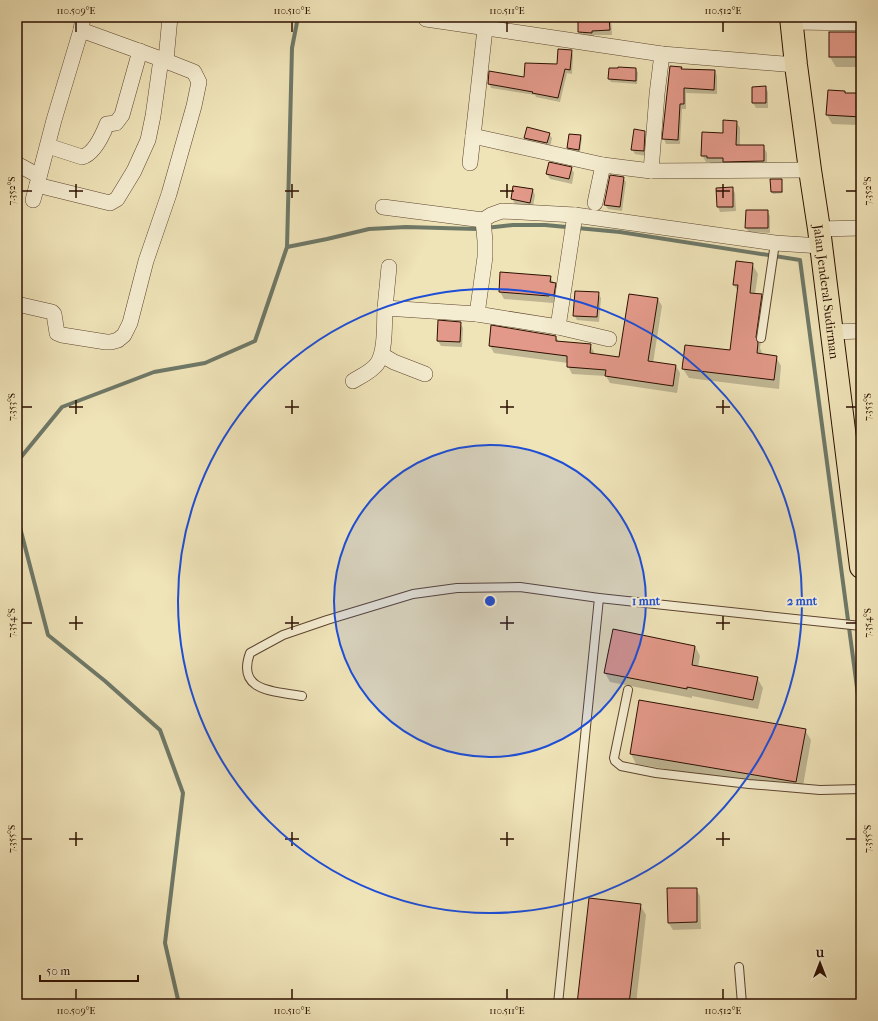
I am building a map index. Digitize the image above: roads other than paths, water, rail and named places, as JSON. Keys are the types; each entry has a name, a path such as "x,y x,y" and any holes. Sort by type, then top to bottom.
{"main road":[{"name":"Jalan Jenderal Sudirman","path":"792,20 796,65 820,238 861,566"}],"street":[{"path":"17,164 38,180 110,203 117,199 134,171 148,140 170,17"},
{"path":"426,20 662,54 796,65"},
{"path":"792,20 861,23"},
{"path":"17,304 52,312 54,314 57,333 62,335 106,342 118,340 124,335 130,323 146,261 169,194 194,106 199,82 194,72 140,51 82,24 54,120 33,200"},
{"path":"470,163 485,29"},
{"path":"48,146 85,157 98,143 108,124 116,123 122,115 140,51"},
{"path":"651,171 657,94 662,54"},
{"path":"473,136 604,165 651,171 810,170"},
{"path":"595,203 604,165"},
{"path":"383,207 484,229"},
{"path":"477,314 485,257 484,229 491,215 502,211 573,225 774,248 861,228"},
{"path":"558,327 573,225"},
{"path":"353,381 369,372 377,364 382,355 389,267"},
{"path":"385,308 477,314 558,327 609,339"},
{"path":"832,332 861,331"},
{"path":"382,355 394,362 425,374"}],"lane":[{"path":"761,338 774,248"},
{"path":"302,696 268,690 253,683 247,674 250,653 283,635 413,594 457,588 520,587 598,598 861,626"},
{"path":"558,1004 598,598"},
{"path":"628,690 614,758 620,766 656,773 749,784 820,790 858,789"},
{"path":"739,967 742,1004"}],"waterway":[{"path":"17,462 62,407 154,372 205,363 255,341 287,247 292,48 298,17"},
{"path":"287,247 369,229 406,227 477,229 513,225 545,225 620,232 800,260 861,711"},
{"path":"17,516 48,635 105,681 160,730 183,793 165,943 179,1004"}]}
